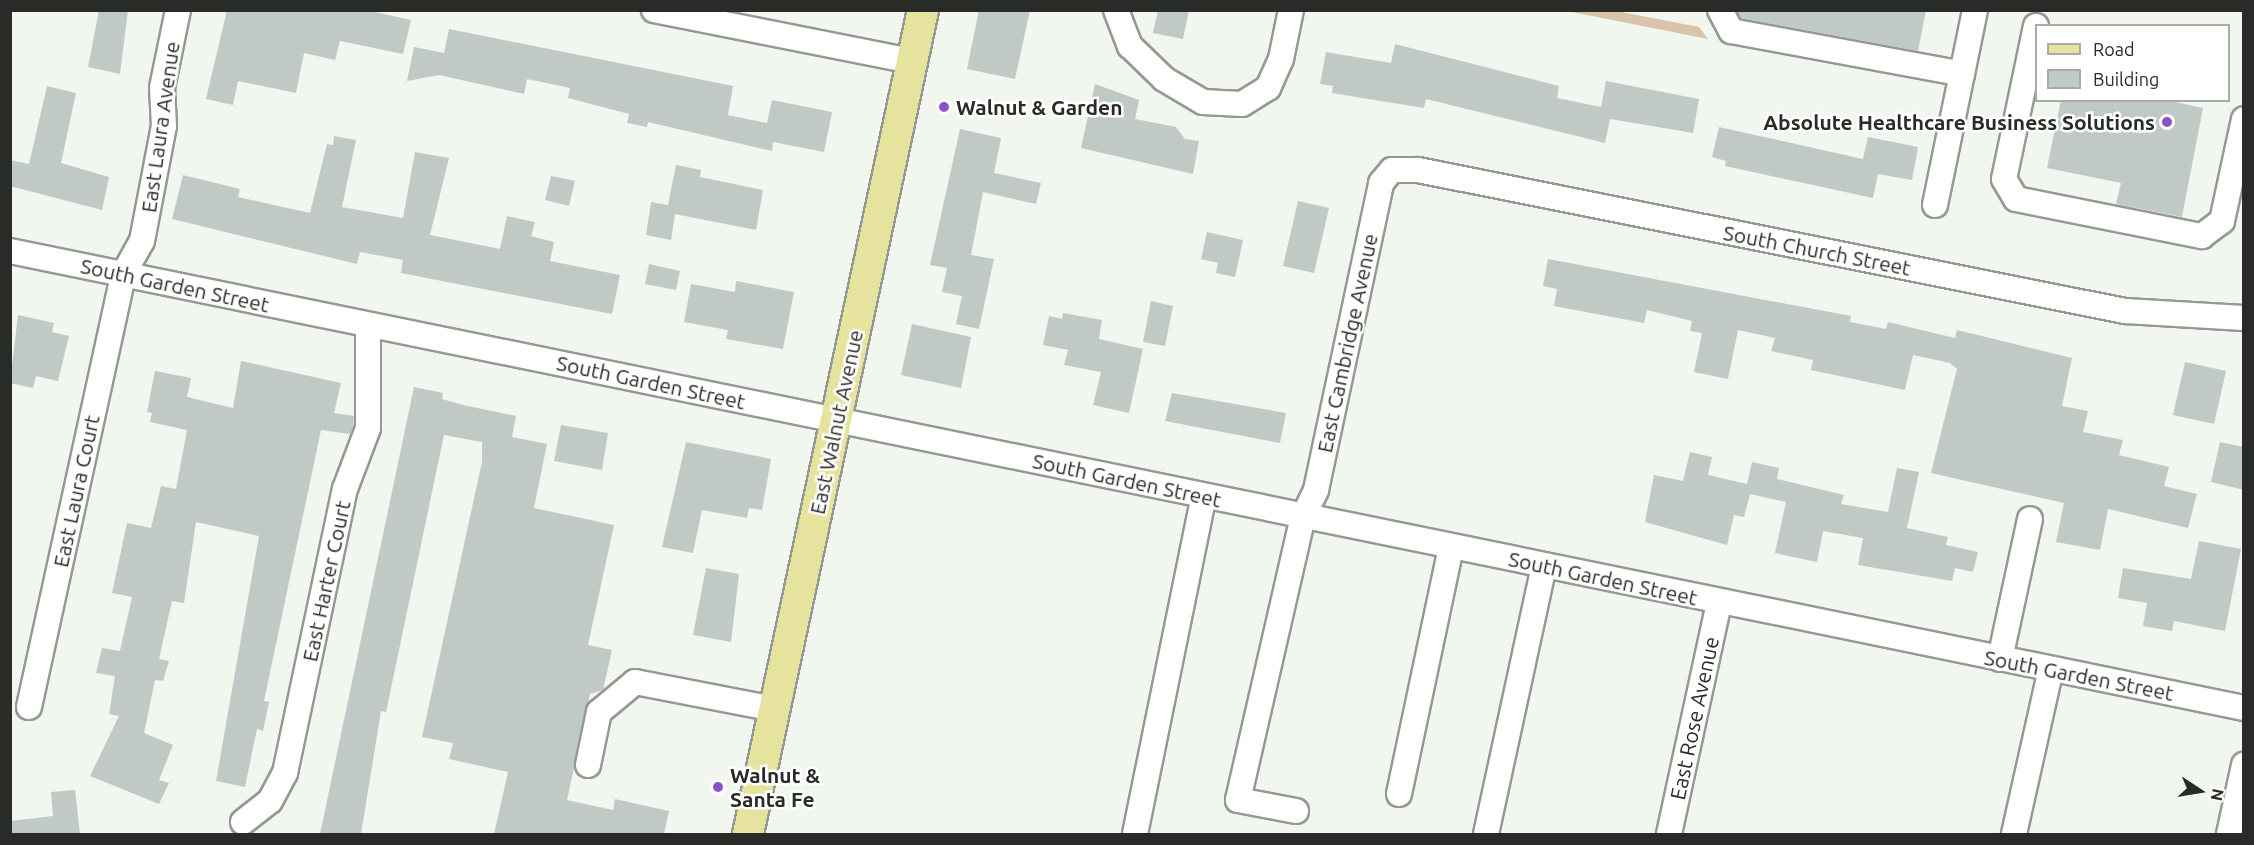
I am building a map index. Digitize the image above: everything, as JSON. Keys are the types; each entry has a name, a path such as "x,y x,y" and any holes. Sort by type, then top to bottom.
{"main road":[{"name":"East Walnut Avenue","path":"748,834 923,10"}],"street":[{"name":"East Laura Avenue","path":"123,275 142,241 164,126 162,88 178,10"},
{"path":"654,10 912,62"},
{"path":"1116,10 1130,46 1164,79 1203,102 1242,104 1268,88 1281,59 1291,10"},
{"path":"1720,10 1731,31 1962,74"},
{"path":"1935,205 1975,10"},
{"path":"2035,35 2004,179 2016,199 2202,236 2222,221 2244,119"},
{"name":"South Church Street","path":"1392,170 1418,170 2125,311 2244,318"},
{"name":"East Cambridge Avenue","path":"1296,811 1238,800 1303,517 1316,490 1381,183 1392,170"},
{"name":"South Garden Street","path":"10,250 1303,517 2244,708"},
{"name":"East Laura Court","path":"29,707 123,275"},
{"name":"East Harter Court","path":"243,822 270,801 285,773 345,489 368,428 368,325"},
{"path":"1135,834 1203,496"},
{"path":"2000,659 2030,519"},
{"path":"1399,794 1451,547"},
{"path":"1486,834 1544,566"},
{"name":"East Rose Avenue","path":"1669,834 1719,602"},
{"path":"2014,834 2050,669"},
{"path":"588,765 599,712 635,682 774,709"},
{"path":"2229,834 2244,765"}],"shaded area":[{"path":"1567,11 1616,11 1699,27 1708,39"}],"building":[{"path":"99,10 128,10 120,74 88,67"},
{"path":"227,10 366,10 411,20 403,54 340,41 335,60 304,53 296,93 238,81 233,105 206,99"},
{"path":"979,10 1030,10 1015,79 967,69"},
{"path":"1158,10 1189,10 1183,39 1153,33"},
{"path":"1736,10 1926,10 1918,51 1740,18"},
{"path":"449,29 733,86 728,115 767,123 772,100 832,112 824,152 773,142 772,151 648,122 647,127 627,123 629,114 568,98 570,88 527,79 524,94 439,75 407,81 414,47 444,53"},
{"path":"1395,44 1559,86 1557,98 1601,107 1606,81 1699,99 1693,133 1610,119 1605,143 1426,99 1424,108 1332,93 1333,86 1320,84 1326,52 1391,63"},
{"path":"1095,84 1139,100 1135,119 1176,127 1185,139 1199,141 1193,174 1081,148"},
{"path":"47,86 76,93 61,163 109,177 102,210 10,186 10,160 29,164"},
{"path":"2061,102 2175,102 2203,108 2182,217 2116,204 2121,183 2047,168"},
{"path":"1719,127 1863,159 1868,137 1918,147 1912,180 1878,174 1873,198 1725,166 1726,161 1712,157"},
{"path":"960,129 1001,138 994,173 1041,183 1036,204 983,192 971,255 994,259 979,329 956,324 962,296 942,292 947,268 930,265"},
{"path":"334,136 356,140 342,207 403,218 415,152 449,158 430,235 500,249 507,216 535,222 531,236 554,242 550,261 620,275 612,314 401,273 403,260 360,252 357,264 172,219 183,175 240,189 238,197 310,213 327,144 333,145"},
{"path":"676,165 701,170 700,177 763,190 756,230 675,214 671,240 646,235 651,202 668,205"},
{"path":"551,176 575,181 569,206 545,200"},
{"path":"1298,201 1329,208 1314,273 1283,266"},
{"path":"1207,232 1243,240 1235,277 1216,273 1218,263 1201,259"},
{"path":"1548,259 1851,316 1850,322 1886,329 1888,322 1955,338 1957,330 2072,358 2062,406 2088,411 2083,432 2123,440 2119,455 2169,467 2164,486 2197,494 2188,528 2108,509 2100,550 2056,542 2064,503 1931,473 1957,369 1950,363 1913,355 1905,390 1811,370 1813,360 1771,351 1775,338 1738,330 1728,379 1694,372 1702,333 1690,331 1692,321 1647,310 1644,323 1554,306 1557,289 1543,286"},
{"path":"649,264 680,271 676,290 645,284"},
{"path":"736,281 794,292 783,349 726,339 728,330 684,322 691,284 735,292"},
{"path":"1151,301 1173,306 1165,346 1143,342"},
{"path":"1063,313 1102,320 1099,339 1143,349 1129,413 1093,405 1101,372 1064,365 1068,350 1043,345 1049,316 1062,319"},
{"path":"18,315 54,323 52,332 69,336 58,381 36,376 33,388 10,383"},
{"path":"912,324 971,337 961,388 901,375"},
{"path":"241,361 341,383 334,413 354,416 353,427 350,434 321,430 264,701 269,702 263,731 257,729 245,787 216,781 259,536 196,522 184,603 172,601 159,659 169,661 163,681 155,680 144,733 173,745 159,780 169,783 159,804 90,776 119,716 109,714 115,676 96,673 102,648 120,651 132,597 112,593 127,523 151,528 161,486 176,489 187,430 150,422 152,413 147,412 155,371 191,378 187,397 233,408"},
{"path":"2185,362 2226,371 2214,424 2173,415"},
{"path":"414,387 443,393 442,399 463,405 516,416 512,437 547,444 534,508 614,525 588,645 612,650 603,690 590,694 567,800 613,810 615,799 669,811 664,834 494,834 508,772 449,759 453,743 422,737 482,462 482,442 444,435 386,712 381,711 361,834 320,834"},
{"path":"1172,393 1286,413 1280,443 1165,421"},
{"path":"561,425 608,433 602,470 554,461"},
{"path":"686,442 771,459 762,510 749,508 747,518 702,510 693,553 662,547"},
{"path":"2220,442 2244,447 2244,490 2211,482"},
{"path":"1690,452 1712,457 1708,475 1747,484 1752,462 1779,468 1777,479 1844,495 1841,504 1888,512 1897,468 1919,472 1907,528 1948,537 1946,545 1978,552 1973,572 1955,568 1952,581 1858,565 1863,538 1823,531 1817,562 1775,553 1786,502 1750,494 1744,517 1734,515 1727,545 1645,522 1654,475 1683,481"},
{"path":"2199,541 2241,549 2225,631 2174,621 2172,631 2143,626 2147,603 2118,598 2123,568 2191,579"},
{"path":"706,568 739,574 731,642 693,635"},
{"path":"75,790 80,834 10,834 10,821 53,816 51,792"}],"place":[{"name":"Walnut & Garden","path":"944,107"},
{"name":"Absolute Healthcare Business Solutions","path":"2167,122"},
{"name":"Walnut & Santa Fe","path":"718,787"}]}
